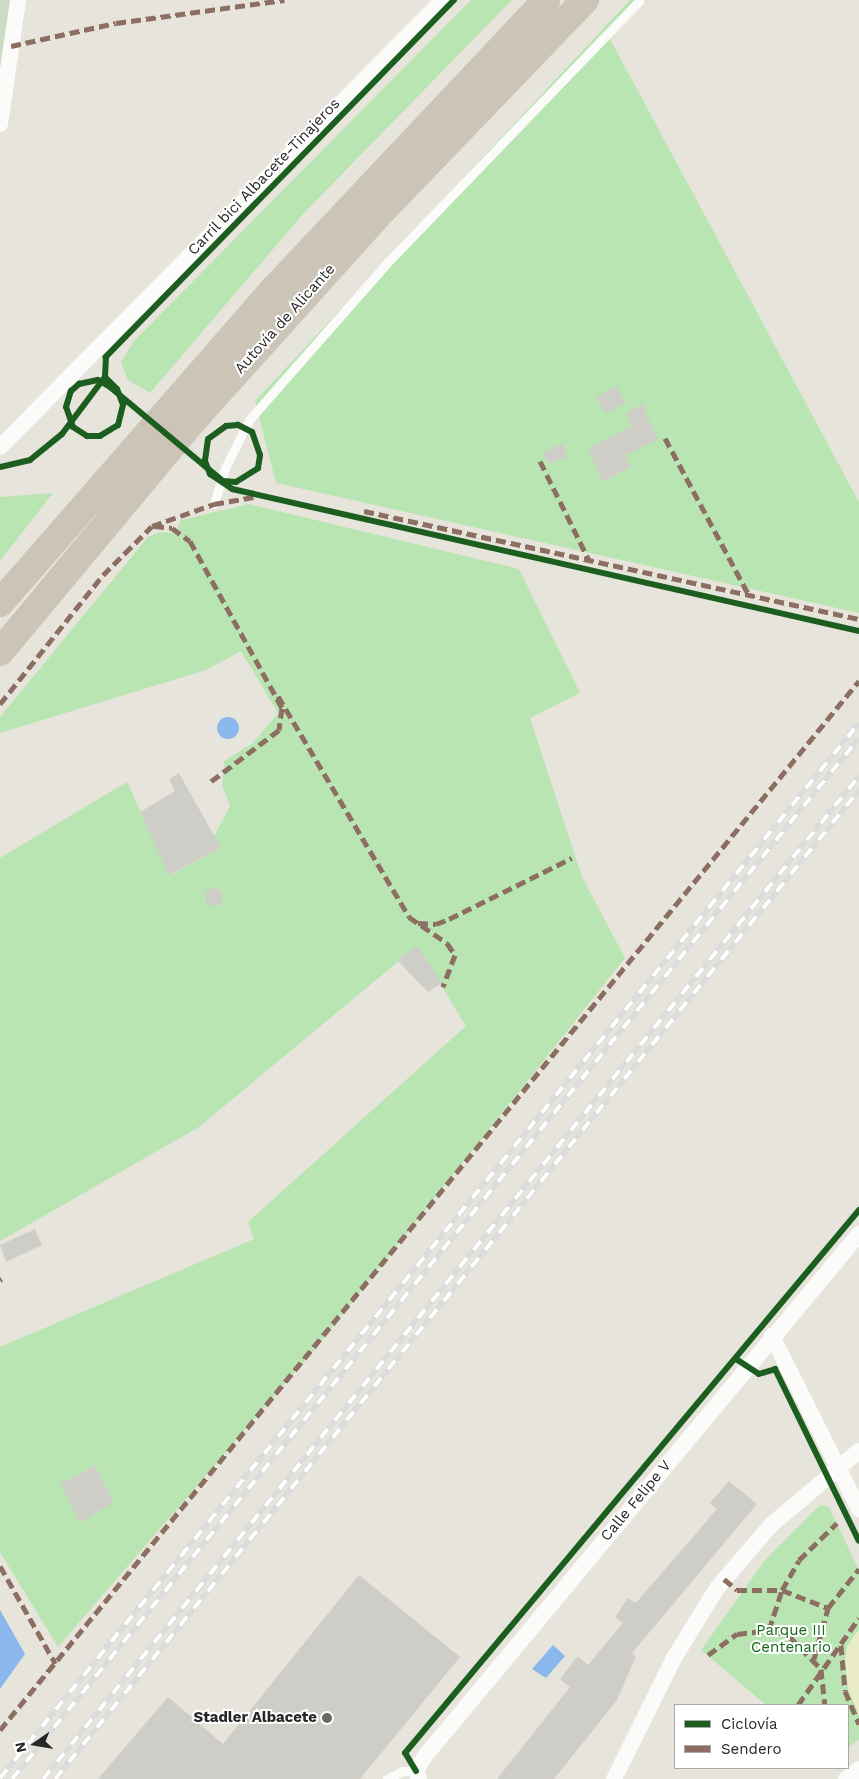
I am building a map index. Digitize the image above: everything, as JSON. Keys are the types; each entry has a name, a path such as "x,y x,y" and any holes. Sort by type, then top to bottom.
{"highway":[{"name":"Autovía de Alicante","path":"0,603 274,289 546,0"},
{"name":"Autovía de Alicante","path":"0,652 190,424 382,211 585,0"}],"street":[{"path":"0,124 18,0"},
{"path":"1,445 443,0"},
{"name":"Calle Felipe V","path":"418,1775 509,1654 772,1336 859,1234"},
{"path":"772,1336 859,1509"},
{"path":"614,1779 674,1658 717,1588 771,1524 859,1451"},
{"path":"846,1779 859,1769"}],"lane":[{"path":"214,504 225,468 249,420 386,264 640,0"},
{"path":"386,1779 403,1771 418,1775"}],"green space":[{"path":"471,0 512,0 304,213 150,393 128,380 121,362 134,341"},
{"path":"630,0 646,0 610,39 859,502 859,613 276,483 255,401"},
{"path":"53,493 0,561 0,497"},
{"path":"249,504 519,569 580,693 530,718 582,877 625,958 314,1350 58,1647 0,1552 0,1347 254,1239 248,1222 466,1026 417,946 199,1127 0,1241 0,858 127,782 170,875 221,848 214,836 230,806 222,785 224,761 253,743 278,713 241,651 206,670 0,733 0,717 148,537 160,532 175,533 181,520"},
{"name":"Parque III Centenario","path":"820,1505 829,1507 859,1570 859,1739 849,1747 849,1704 765,1704 701,1650 765,1560"}],"sand":[{"path":"859,1629 859,1715 848,1689 845,1660 847,1646"}],"shaded area":[{"path":"0,0 11,0 0,76"}],"water":[{"path":"228,717 236,720 239,728 236,736 228,739 220,736 217,728 220,720"},
{"path":"0,1610 25,1654 0,1689"},
{"path":"553,1645 565,1656 546,1678 532,1669"}],"building":[{"path":"617,386 625,403 605,413 596,397"},
{"path":"642,404 658,440 625,455 631,467 603,482 588,449 632,426 626,413"},
{"path":"562,444 568,456 549,464 543,453"},
{"path":"179,773 221,848 169,875 140,812 175,791 169,779"},
{"path":"214,888 220,891 223,897 220,903 214,906 208,903 205,897 208,891"},
{"path":"417,946 442,983 428,992 397,960"},
{"path":"35,1229 42,1245 6,1262 0,1245"},
{"path":"95,1465 114,1502 80,1523 61,1484"},
{"path":"729,1481 757,1504 632,1653 636,1656 617,1700 554,1779 497,1779 570,1687 560,1679 578,1656 588,1665 623,1623 615,1617 628,1598 636,1603 717,1509 710,1503"},
{"name":"Stadler Albacete","path":"359,1575 460,1657 360,1779 98,1779 168,1697 223,1744"}],"railway":[{"path":"0,1778 859,723"},
{"path":"12,1779 859,738"},
{"path":"43,1779 859,776"},
{"path":"55,1779 859,790"}],"marked path":[{"path":"11,46 116,23 284,0"},
{"path":"665,438 750,597"},
{"path":"540,461 589,560"},
{"path":"0,704 103,575 152,526 214,504 253,497"},
{"path":"364,511 859,619"},
{"path":"154,526 172,528 190,541 282,708 279,730 209,783"},
{"path":"0,1730 859,681"},
{"path":"278,696 409,917 447,943 455,955 443,987"},
{"path":"418,923 436,924 449,919 572,858"},
{"path":"769,1630 782,1590 799,1560 837,1523"},
{"path":"0,1566 55,1663"},
{"path":"814,1659 828,1608 859,1569"},
{"path":"724,1579 737,1590 782,1590 828,1608"},
{"path":"799,1704 859,1618"},
{"path":"708,1655 737,1634 771,1630 790,1637 821,1669 825,1704"},
{"path":"841,1645 845,1691 859,1724"}],"cycle path":[{"name":"Carril bici Albacete-Tinajeros","path":"454,0 106,357 105,377 117,389 123,405 118,425 100,436 87,436 73,427 66,407 71,391 79,384 98,380 110,387 223,481 236,482 258,468 260,455 252,432 238,425 226,426 208,439 205,461 210,474 232,489 859,631"},
{"path":"0,467 30,460 62,434 105,377"},
{"path":"416,1771 405,1753 859,1210"},
{"path":"736,1359 759,1374 775,1369 859,1541"}],"place":[{"name":"Stadler Albacete","path":"327,1718"}]}
